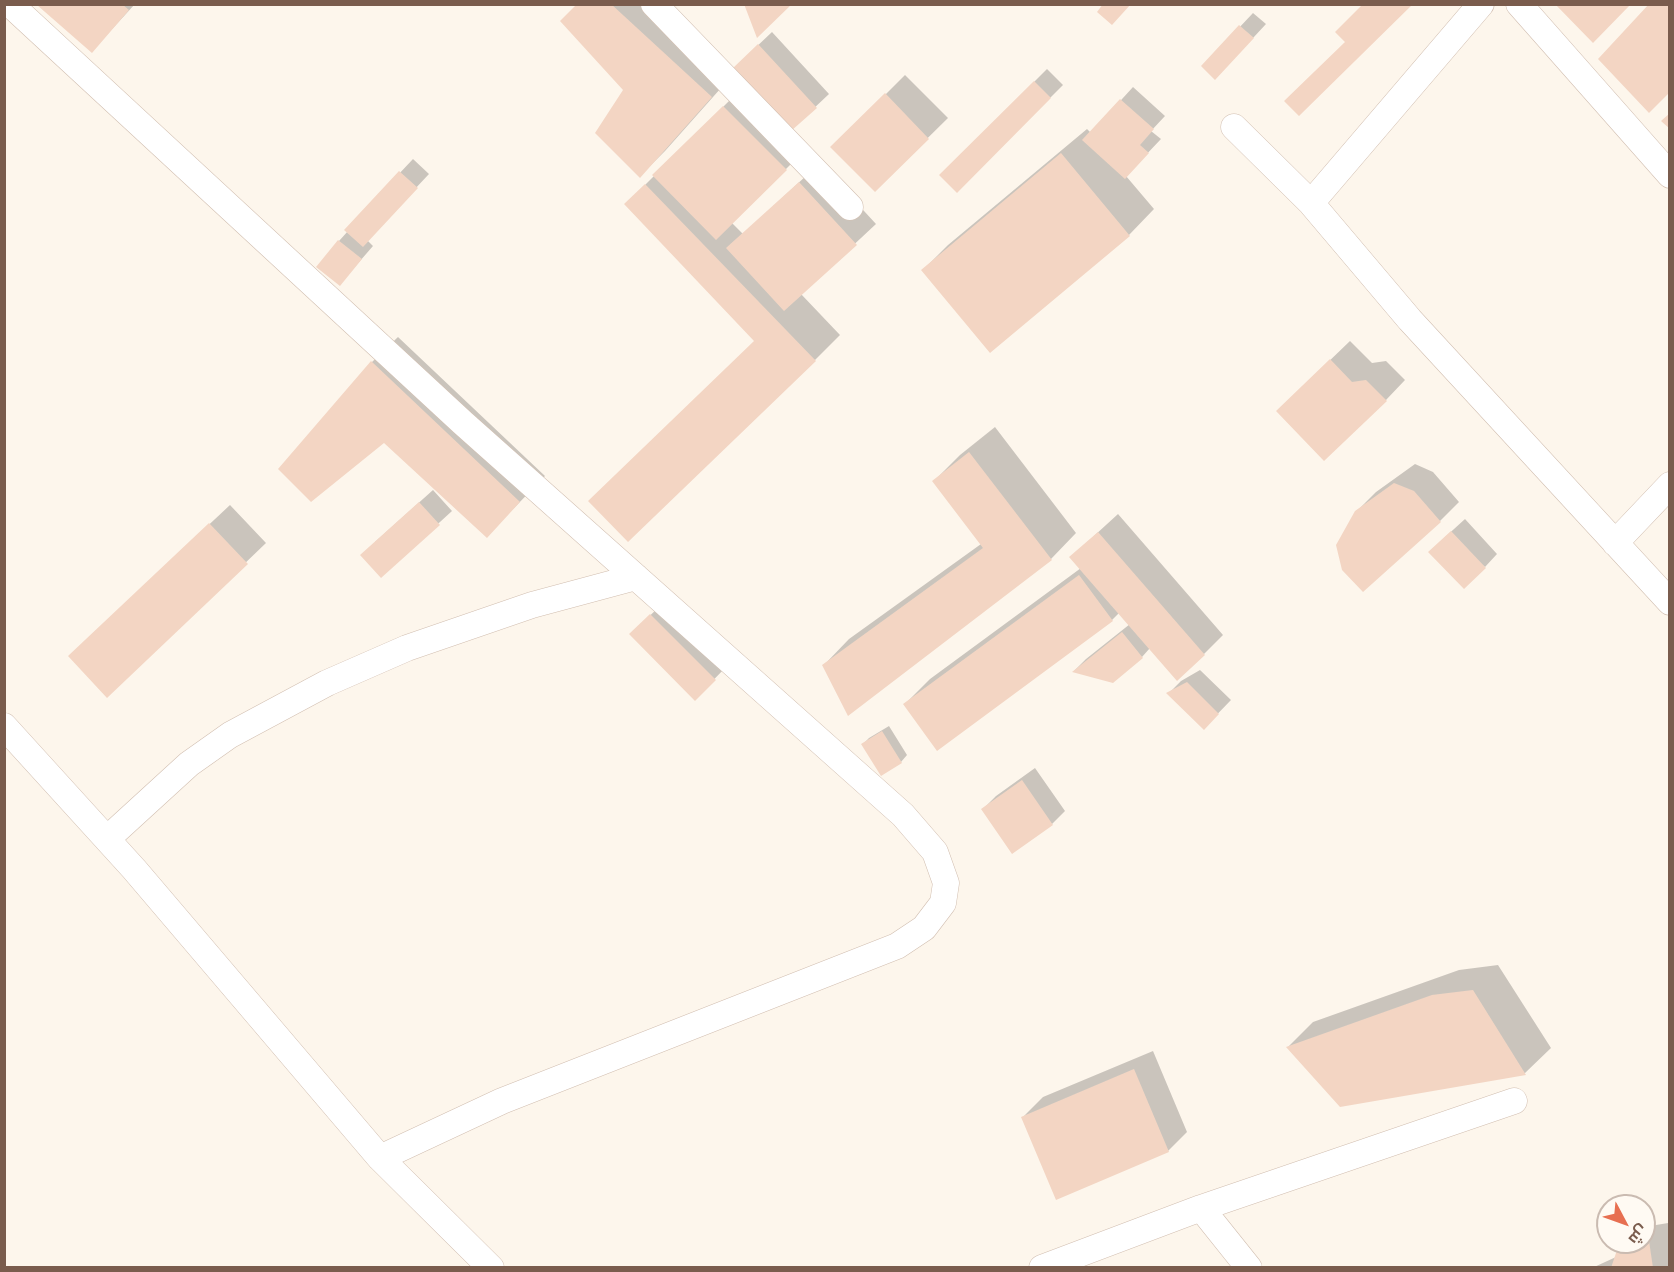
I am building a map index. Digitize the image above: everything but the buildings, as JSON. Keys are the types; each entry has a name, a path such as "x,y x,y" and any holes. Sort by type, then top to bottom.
{"street":[{"path":"10,4 420,382 903,815 935,852 946,883 943,903 924,928 897,946 501,1101 380,1158"},
{"path":"654,4 850,207"},
{"path":"1311,203 1481,4"},
{"path":"1520,4 1670,175"},
{"path":"1234,127 1311,203 1410,320 1670,602"},
{"path":"1615,543 1670,485"},
{"path":"107,839 189,764 230,735 327,683 407,648 522,609 636,577"},
{"path":"4,726 142,878 380,1158 491,1268"},
{"path":"1042,1268 1201,1208 1514,1101"},
{"path":"1201,1208 1250,1268"}]}
